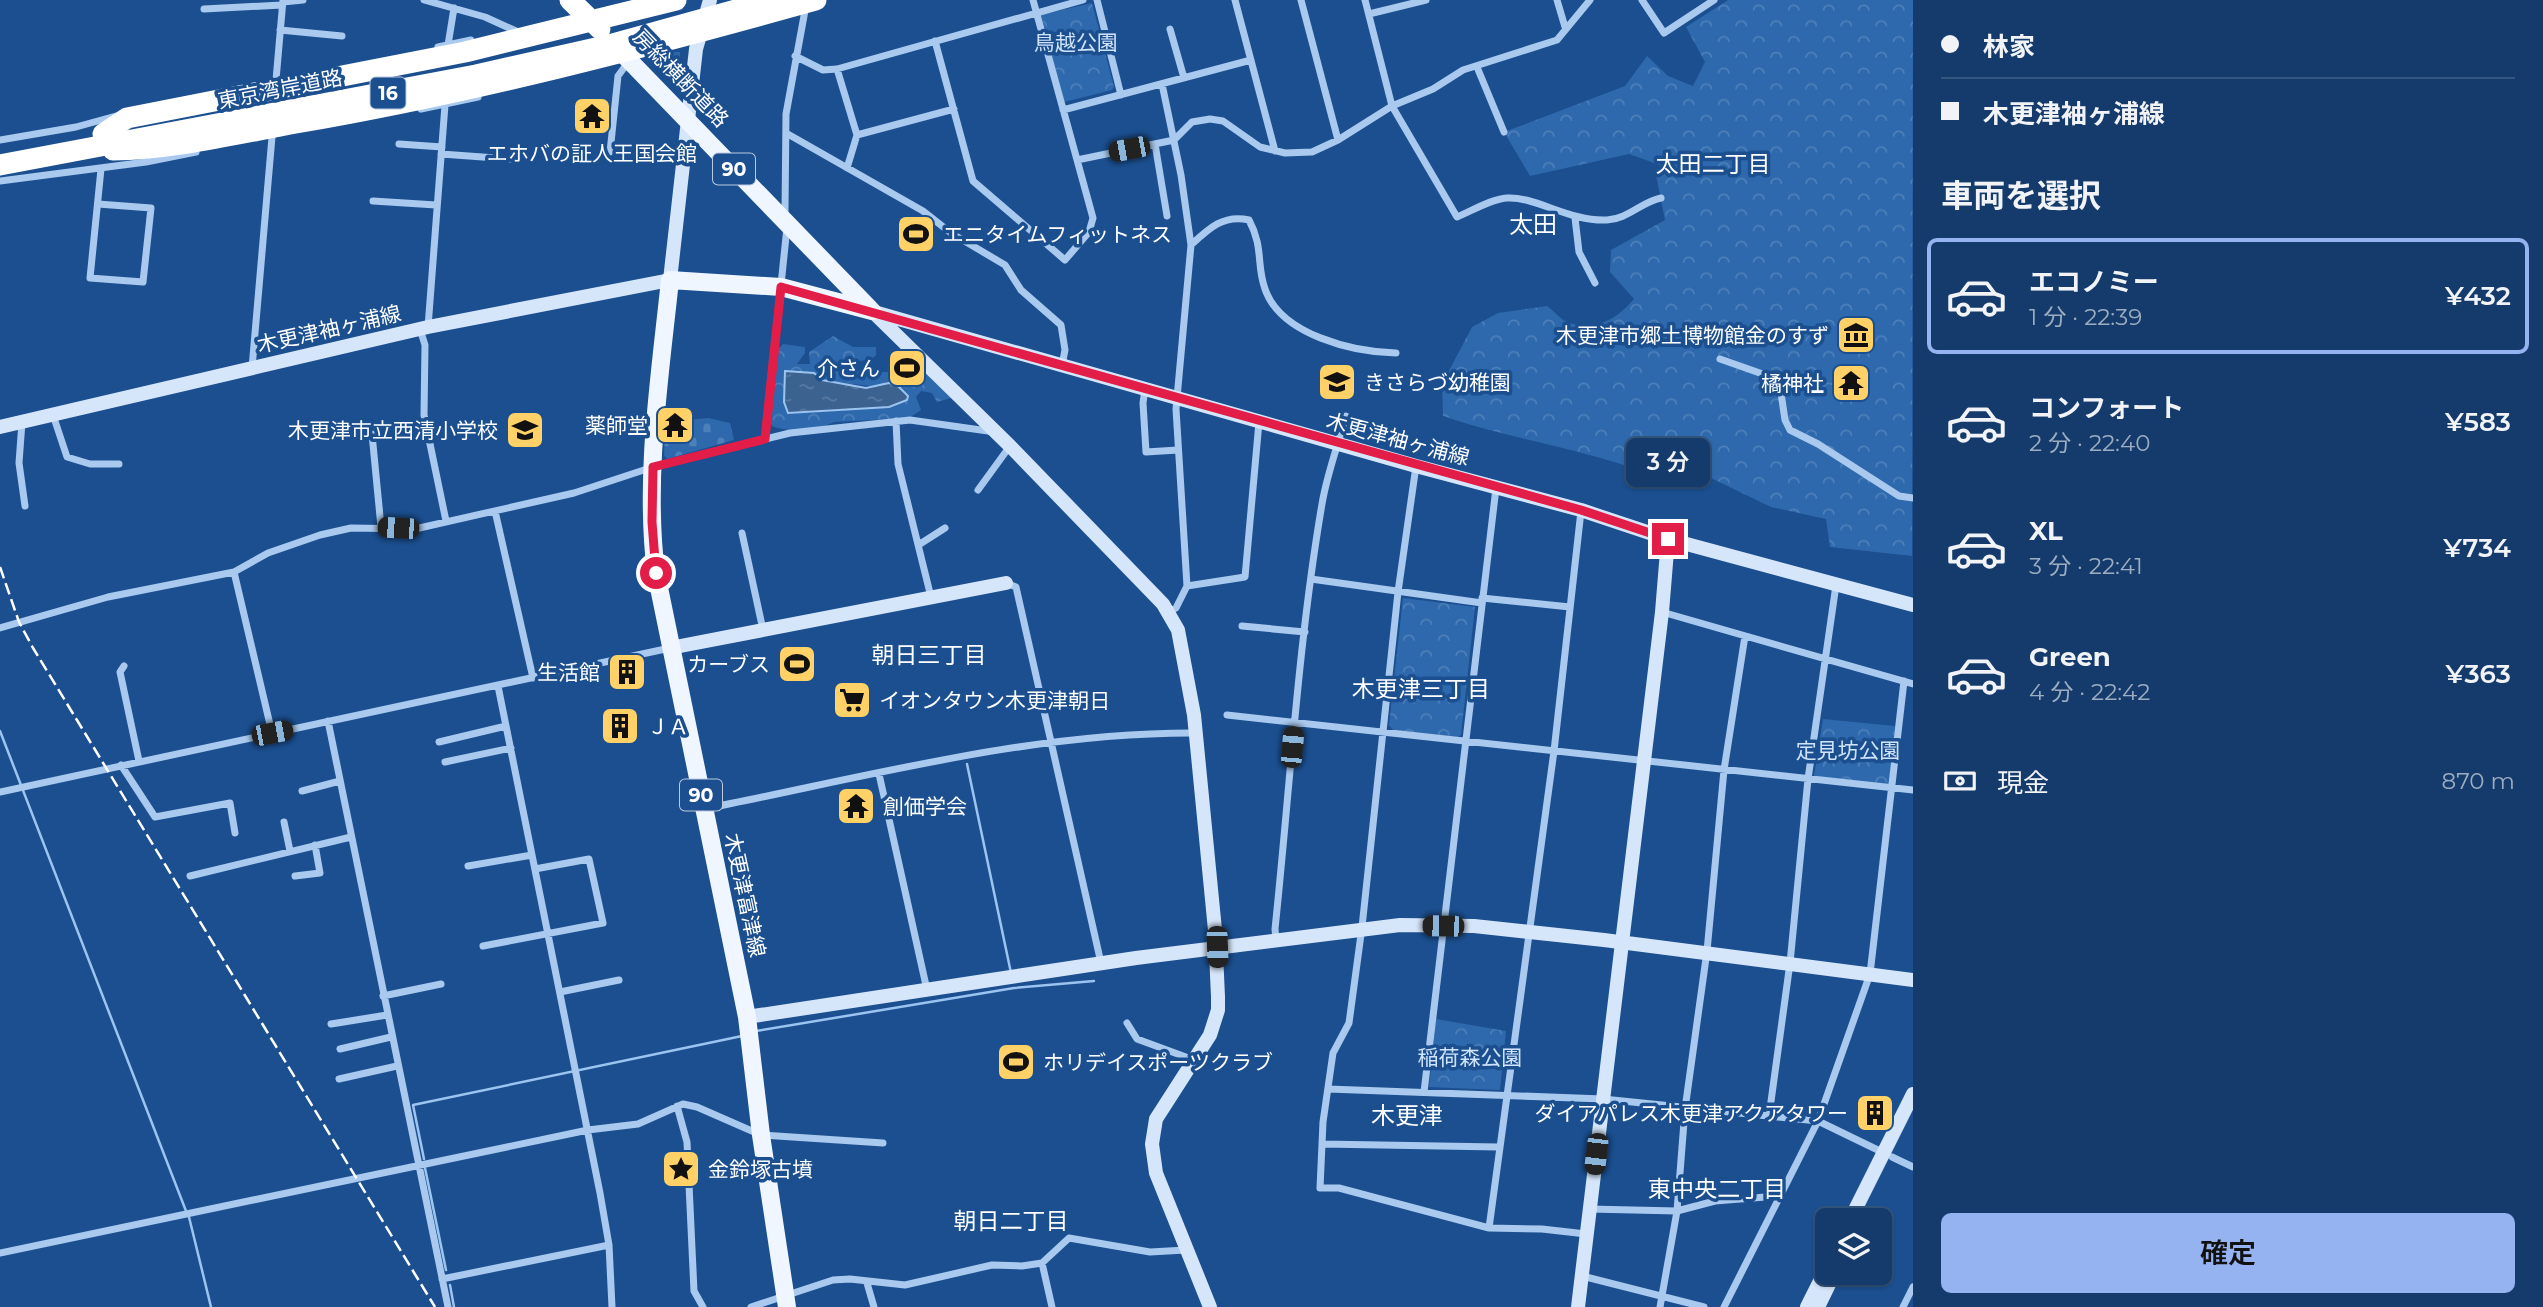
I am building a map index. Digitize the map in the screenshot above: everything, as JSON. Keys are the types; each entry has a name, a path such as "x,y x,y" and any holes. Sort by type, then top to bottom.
{"highway":[{"name":"房総横断道路","path":"570,0 626,57"},
{"name":"16","path":"103,134 127,118 335,80 520,35 594,22 676,0"},
{"name":"東京湾岸道路","path":"0,153 183,122 472,64 723,0"},
{"name":"東京湾岸道路","path":"0,165 477,75 605,46 772,0"},
{"name":"16","path":"83,150 136,150 341,116 530,74 626,57 702,30 810,1"}],"main road":[{"name":"房総横断道路","path":"626,57 872,311"},
{"path":"670,280 781,287 872,311"},
{"name":"木更津富津線","path":"670,280 653,467 653,548 670,648 747,1017 761,1135 787,1301"}],"street":[{"path":"204,9 303,0"},
{"path":"424,0 454,8 520,35"},
{"path":"670,280 696,49 710,0"},
{"path":"935,41 973,181 1065,260 1089,232 1093,218 1033,0"},
{"path":"795,56 823,70 837,69 1083,0"},
{"path":"1097,0 1121,95"},
{"path":"1235,0 1275,151"},
{"path":"1301,0 1338,140"},
{"path":"1365,0 1392,106 1457,217 1506,198 1522,199 1575,218 1615,219 1625,217 1646,201 1661,198"},
{"path":"1369,14 1426,0"},
{"path":"1558,0 1565,27"},
{"path":"1077,160 1174,140 1192,122 1216,120 1260,147 1275,151 1312,152 1338,140 1392,106 1433,89 1463,70 1557,40 1565,27 1590,0"},
{"path":"1642,0 1664,33 1714,0"},
{"path":"765,439 781,287 786,133 795,56 810,1"},
{"path":"276,80 283,3"},
{"path":"449,44 454,8"},
{"path":"1170,29 1184,78"},
{"path":"280,30 342,36"},
{"path":"422,50 520,35"},
{"path":"610,152 618,76 626,57"},
{"path":"0,140 76,127 159,103 382,58"},
{"path":"1063,110 1251,60"},
{"path":"1477,67 1504,132"},
{"path":"837,69 857,135 846,168"},
{"path":"405,112 525,85 530,74"},
{"path":"1162,84 1191,245 1176,397 1187,586 1176,608 1169,611"},
{"path":"445,105 424,328 424,415 446,521"},
{"path":"857,135 954,108"},
{"path":"0,181 102,169 392,115"},
{"path":"786,133 923,211 951,233 1005,265 1021,290 1061,325 1065,349 1062,365"},
{"path":"252,368 272,137"},
{"path":"399,144 511,159"},
{"path":"1155,144 1167,216"},
{"path":"97,204 151,208 144,282 90,278 97,204 102,169"},
{"path":"373,201 436,205"},
{"path":"1191,245 1219,222 1238,217 1250,220 1261,250 1264,287 1279,311 1319,337 1339,345 1370,352 1396,353"},
{"path":"1575,218 1579,252 1595,283"},
{"name":"木更津袖ヶ浦線","path":"0,427 424,328 670,280"},
{"path":"872,311 1010,446 1169,611 1181,643 1196,733 1217,947 1218,1010 1210,1035 1166,1102 1152,1134 1156,1173 1190,1250 1210,1307"},
{"name":"木更津袖ヶ浦線","path":"872,311 1259,422 1581,510 1668,539 1913,605"},
{"path":"1720,359 1774,378 1785,421 1790,430 1818,444 1899,496 1913,498"},
{"path":"1145,389 1143,403 1146,452 1178,450"},
{"path":"53,415 67,457 90,464 119,464"},
{"path":"1276,940 1294,722 1311,579 1322,501 1346,416"},
{"path":"0,628 108,597 234,572 296,542 351,528 415,529 574,493 653,467 765,439 910,420 996,432"},
{"path":"896,421 898,464 931,597"},
{"path":"22,422 19,463 25,506"},
{"path":"1187,586 1245,577 1259,422"},
{"path":"372,434 381,527"},
{"path":"978,489 1010,446"},
{"path":"1416,466 1398,593 1362,927 1349,1023 1333,1053 1322,1144 1320,1188 1339,1188 1489,1228 1542,1229 1586,1234"},
{"path":"1424,1092 1496,487"},
{"path":"1489,1228 1554,751 1581,510"},
{"path":"495,511 533,678"},
{"path":"920,544 946,528"},
{"path":"741,533 764,631"},
{"path":"1578,1307 1662,612 1668,539"},
{"path":"234,572 272,733"},
{"path":"1311,579 1398,593 1570,607"},
{"path":"0,792 670,648 1006,583 1016,587 1101,964"},
{"path":"1769,1116 1790,963 1808,779 1836,584"},
{"path":"1662,612 1913,684"},
{"path":"1242,626 1305,632"},
{"path":"1660,1307 1677,1211 1685,1109 1707,951 1724,770 1745,636"},
{"path":"124,666 120,672 139,761"},
{"path":"1724,1307 1818,1121 1870,974 1904,681"},
{"path":"498,686 609,1245 612,1307"},
{"path":"1227,715 1913,790"},
{"path":"328,720 448,1307"},
{"path":"439,742 506,726"},
{"path":"704,810 879,774 1051,743 1134,733 1196,733"},
{"path":"445,762 511,748"},
{"path":"121,765 155,817 230,803 235,833"},
{"path":"879,774 927,990"},
{"path":"302,791 340,781"},
{"path":"284,822 290,851"},
{"path":"190,876 351,837"},
{"path":"295,877 320,873 315,845"},
{"path":"468,866 532,855"},
{"path":"483,947 603,923 589,859 535,869"},
{"path":"747,1017 1362,927 1443,926 1528,932 1707,951 1913,979"},
{"path":"560,992 619,980"},
{"path":"383,996 441,984"},
{"path":"331,1024 387,1015"},
{"path":"1127,1023 1137,1039 1194,1060"},
{"path":"340,1049 391,1037"},
{"path":"339,1079 397,1066"},
{"path":"1328,1088 1603,1099 1818,1121 1913,1167"},
{"path":"1866,1208 1913,1094"},
{"path":"677,1106 687,1142 694,1291 703,1307"},
{"path":"0,1253 587,1130 638,1124 677,1106 696,1107 761,1135 883,1143"},
{"path":"1857,1208 1913,1114"},
{"path":"1322,1144 1498,1147"},
{"path":"1589,1209 1677,1211 1715,1201 1778,1196"},
{"path":"751,1307 787,1301 832,1280 850,1279 867,1283 905,1285 992,1265 1022,1266 1042,1263 1069,1238 1150,1252 1190,1250"},
{"path":"442,1279 609,1245"},
{"path":"1042,1263 1052,1307"},
{"path":"1581,1276 1704,1307"},
{"path":"867,1283 874,1307"},
{"path":"1807,1307 1818,1285"},
{"path":"1818,1307 1829,1285"},
{"path":"1903,1307 1913,1287"}],"green space":[{"path":"1728,0 1913,0 1912,556 1830,547 1826,519 1771,507 1684,465 1669,462 1664,455 1648,451 1627,466 1443,416 1442,384 1472,327 1498,313 1547,306 1566,322 1589,325 1606,322 1634,299 1610,272 1611,250 1665,220 1656,175 1660,165 1629,154 1530,176 1504,132 1625,86 1647,56 1668,76 1693,86 1705,62 1686,27"},
{"name":"鳥越公園","path":"1092,3 1114,87 1112,90 1064,102 1041,15"},
{"path":"680,52 677,87 648,59"},
{"path":"833,336 853,347 876,347 876,355 871,360 854,361 851,371 859,371 869,365 882,372 912,372 916,376 929,372 953,395 937,402 932,393 921,391 916,397 921,410 909,418 834,422 803,430 772,426 764,409 769,359 783,344 805,347 805,353 797,364 810,364 809,352","holes":["786,371 814,373 822,380 901,390 906,394 893,406 805,413 784,402"]},
{"path":"708,418 730,423 734,440 667,459 664,455 665,432 689,430 688,420"},
{"path":"1403,598 1475,607 1461,735 1458,737 1393,730 1389,725"},
{"name":"定見坊公園","path":"1823,719 1895,726 1890,785 1814,776"},
{"name":"稲荷森公園","path":"1436,1019 1506,1031 1500,1090 1429,1087"}],"water":[{"path":"785,371 814,373 822,380 866,388 889,383 897,385 908,396 907,400 889,407 788,413 784,402"}],"waterway":[{"path":"0,731 186,1211"},
{"path":"967,764 1011,973"},
{"path":"756,1031 1014,988 1094,981"},
{"path":"424,1159 413,1105 742,1036"},
{"path":"425,1168 446,1270"},
{"path":"189,1217 211,1307"},
{"path":"450,1285 454,1307"}],"railway":[{"path":"0,567 19,622 33,648 435,1307"}],"place":[{"name":"エホバの証人王国会館","path":"592,116"},
{"name":"エニタイムフィットネス","path":"916,234"},
{"name":"木更津市郷土博物館金のすず","path":"1856,335"},
{"name":"介さん","path":"907,368"},
{"name":"きさらづ幼稚園","path":"1337,382"},
{"name":"橘神社","path":"1851,383"},
{"name":"薬師堂","path":"675,425"},
{"name":"木更津市立西清小学校","path":"525,430"},
{"name":"カーブス","path":"797,664"},
{"name":"生活館","path":"627,672"},
{"name":"イオンタウン木更津朝日","path":"852,700"},
{"name":"ＪＡ","path":"620,726"},
{"name":"創価学会","path":"856,806"},
{"name":"ホリデイスポーツクラブ","path":"1016,1062"},
{"name":"ダイアパレス木更津アクアタワー","path":"1875,1113"},
{"name":"金鈴塚古墳","path":"681,1169"}],"district":[{"name":"太田二丁目","path":"1713,164"},
{"name":"太田","path":"1533,224"},
{"name":"朝日三丁目","path":"929,655"},
{"name":"木更津三丁目","path":"1421,689"},
{"name":"木更津","path":"1407,1115"},
{"name":"東中央二丁目","path":"1717,1189"},
{"name":"朝日二丁目","path":"1011,1221"}],"route":[{"path":"656,573 652,522 653,467 765,439 781,287 1581,510 1668,539"}]}
